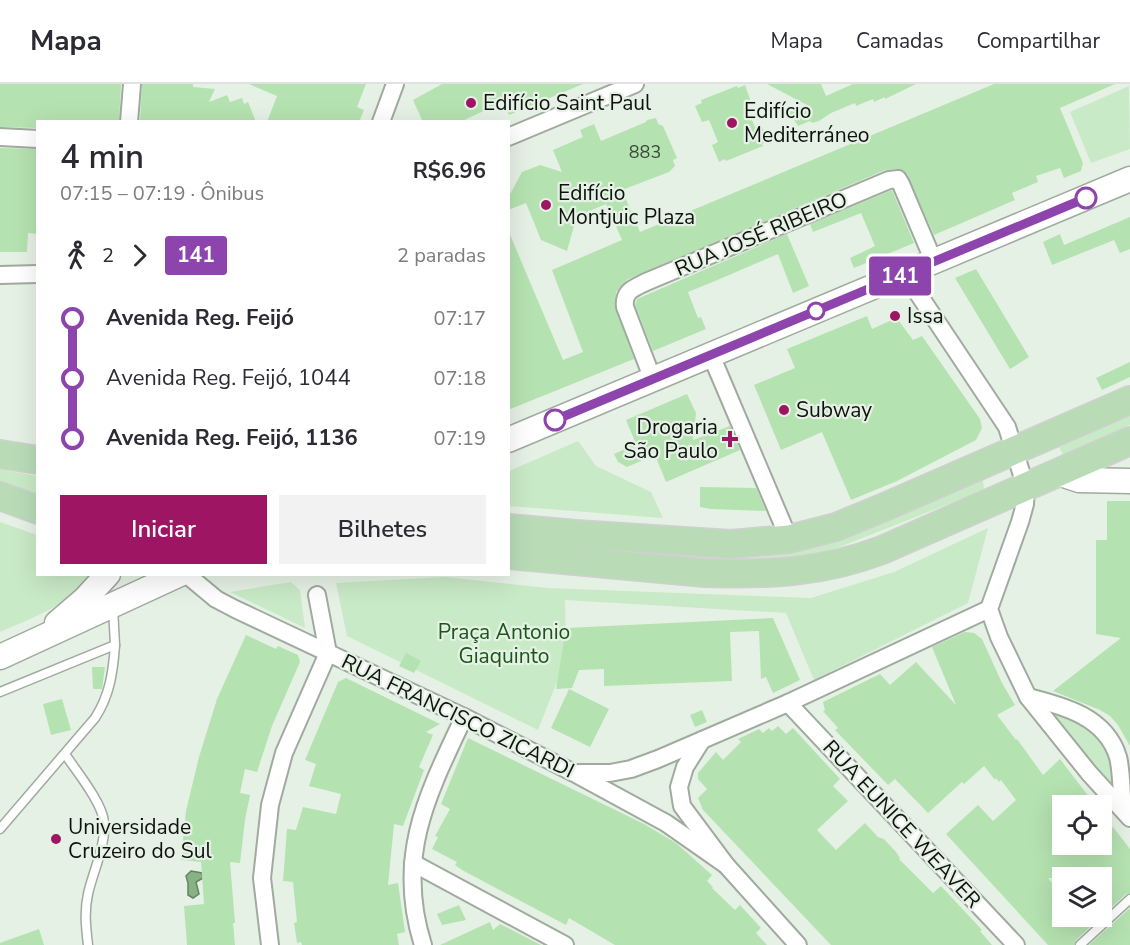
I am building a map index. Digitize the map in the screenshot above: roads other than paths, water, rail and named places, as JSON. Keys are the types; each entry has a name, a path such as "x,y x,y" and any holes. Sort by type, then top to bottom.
{"main road":[{"path":"510,439 1130,179"},
{"path":"510,528 731,544 789,539 836,527 1130,400"},
{"path":"510,555 705,573 806,571 855,560 882,550 1130,441"},
{"path":"0,454 36,460"},
{"path":"1059,473 1079,480 1130,481"},
{"path":"0,496 36,509"},
{"path":"31,643 85,599 106,576"},
{"path":"0,657 113,607 176,576"}],"street":[{"path":"129,120 132,84"},
{"path":"382,120 395,84"},
{"path":"510,136 635,84"},
{"path":"0,137 36,139"},
{"name":"RUA JOSÉ RIBEIRO","path":"653,380 625,307 627,292 878,184 895,178 900,181 934,262"},
{"path":"0,275 36,274"},
{"path":"905,274 1007,427 1026,488 1020,522 989,609 999,637 1028,697 1089,773 1126,814"},
{"path":"711,355 789,539"},
{"name":"RUA FRANCISCO ZICARDI","path":"188,576 216,599 574,772 666,823 726,865"},
{"path":"270,945 262,878 270,805 284,753 328,653 317,595"},
{"path":"574,772 610,773 631,769 788,703 989,609"},
{"path":"1028,697 1068,708 1088,718 1112,742 1118,758 1126,814"},
{"name":"RUA EUNICE WEAVER","path":"788,703 1016,945"},
{"path":"423,945 413,895 413,849 421,816 439,769 464,717"},
{"name":"RUA FRANCISCO ZICARDI","path":"702,740 685,767 679,787 682,806 726,865 798,945"},
{"path":"412,863 565,945"}],"lane":[{"path":"0,829 104,705 110,690 115,645 113,607"},
{"path":"0,692 115,645"},
{"path":"64,754 97,803 104,821 102,842 86,906 88,945"},
{"path":"1080,945 1130,899"}],"place":[{"name":"Edifício Saint Paul","path":"471,103"},
{"name":"Edifício Mediterráneo","path":"732,123"},
{"name":"Edifício Montjuic Plaza","path":"546,205"},
{"name":"Issa","path":"895,316"},
{"name":"Subway","path":"784,410"},
{"name":"Drogaria São Paulo","path":"730,439"},
{"name":"Universidade Cruzeiro do Sul","path":"56,839"}],"park label":[{"name":"Praça Antonio Giaquinto","path":"504,644"}]}
